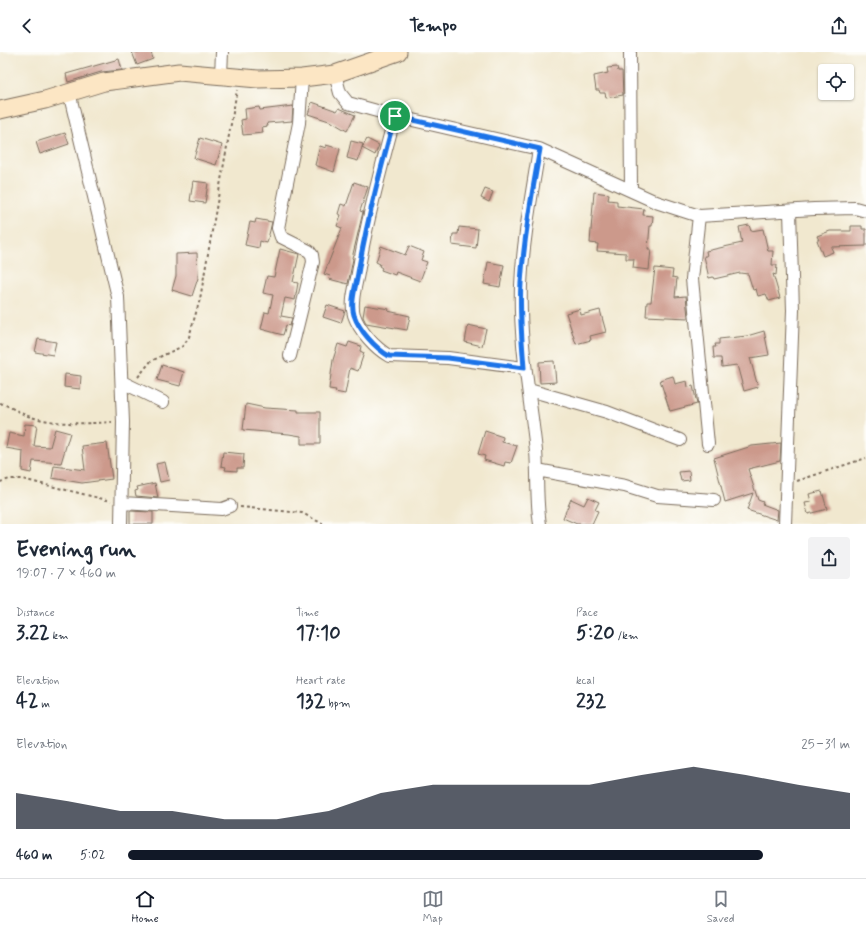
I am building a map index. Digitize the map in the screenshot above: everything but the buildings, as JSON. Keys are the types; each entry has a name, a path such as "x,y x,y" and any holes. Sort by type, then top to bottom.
{"street":[{"path":"221,74 222,52"},
{"path":"0,110 104,82 179,72 221,74 258,79 302,78 335,74 398,52"},
{"path":"630,52 630,190"},
{"path":"335,74 340,93 348,103 395,116 540,149 656,202 699,216 855,208 866,211"},
{"path":"290,356 313,262 312,255 309,251 281,236 278,228 292,167 299,123 302,78"},
{"path":"69,92 118,297 127,384 123,422 121,524"},
{"path":"395,116 363,245 353,300 354,314 360,326 382,352 389,356 448,358 524,368"},
{"path":"540,149 525,239 521,284 521,326 524,368 529,390 538,470 540,524"},
{"path":"785,524 793,310 790,211"},
{"path":"699,216 692,279 708,444"},
{"path":"127,384 163,402"},
{"path":"529,390 607,412 680,440"},
{"path":"538,470 625,486 657,496 714,500"},
{"path":"122,503 222,509 230,506"}],"path":[{"path":"127,384 151,361 183,346 189,337 200,299 239,77"},
{"path":"0,403 46,421 70,424 123,422"},
{"path":"786,484 866,458"},
{"path":"0,482 10,478 22,479 122,503"},
{"path":"230,506 302,513 323,524"}],"route":[{"path":"395,116 540,149 525,239 521,284 521,326 524,368 448,358 389,356 382,352 360,326 354,314 353,300 363,245 395,116"}]}
